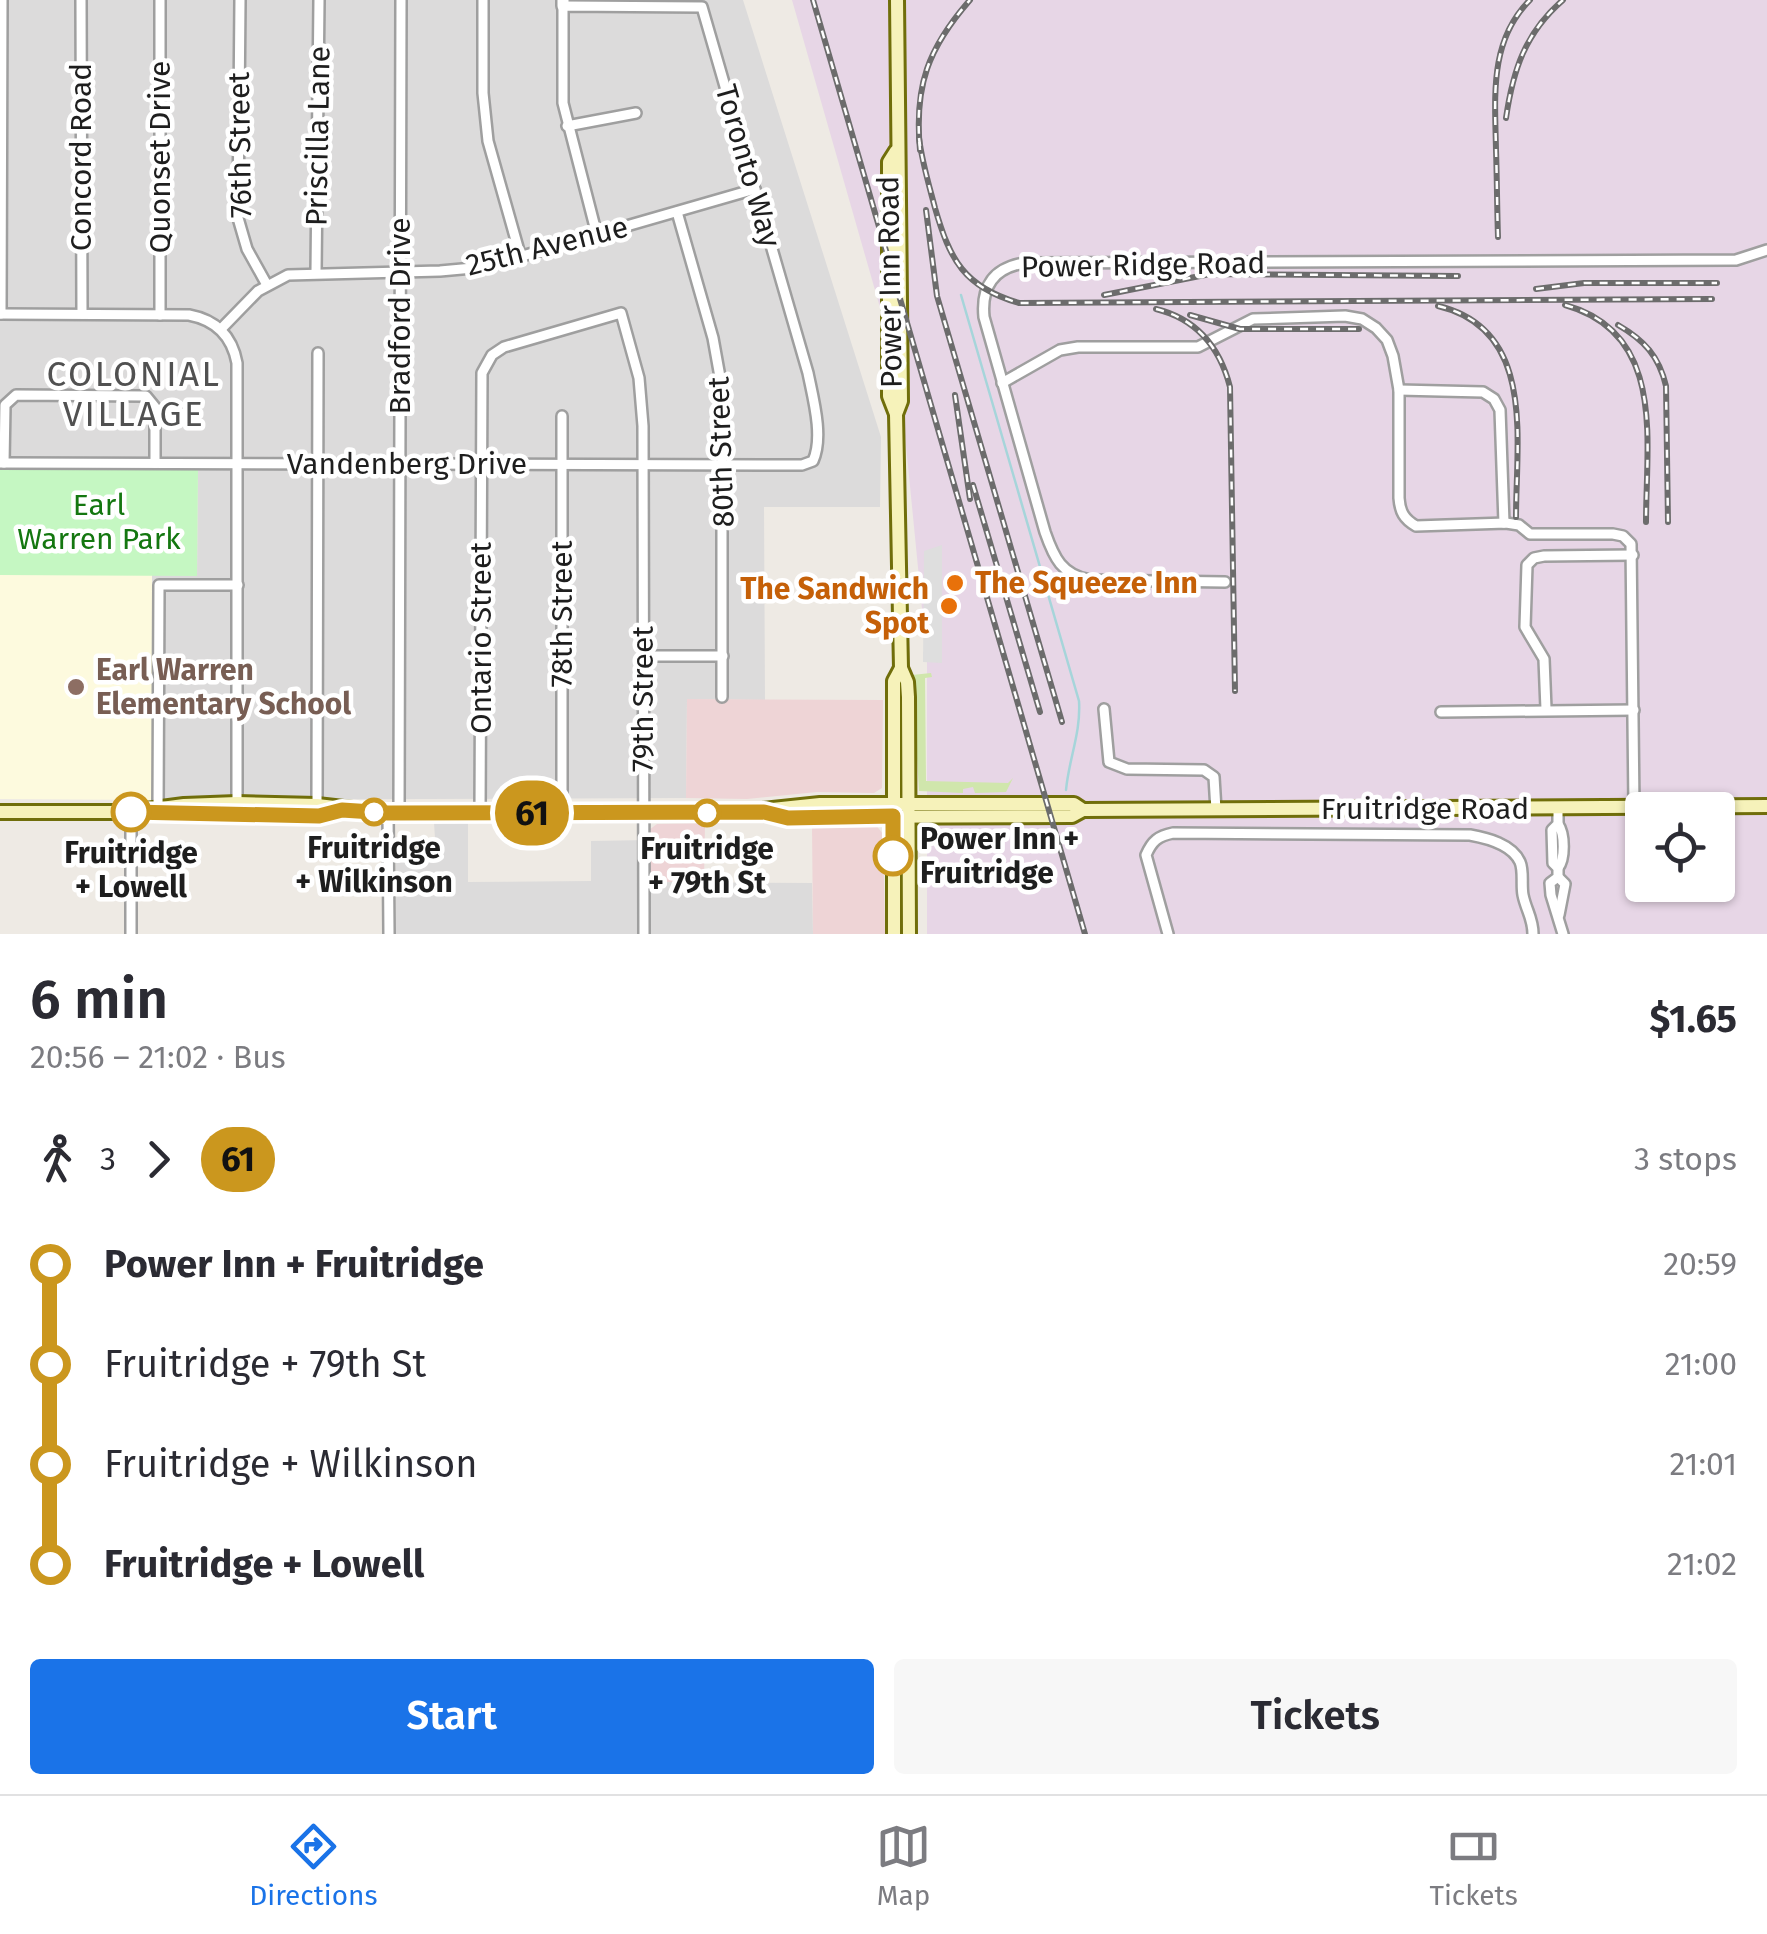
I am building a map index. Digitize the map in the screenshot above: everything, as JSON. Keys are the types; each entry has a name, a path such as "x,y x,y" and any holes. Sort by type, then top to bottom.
{"main road":[{"name":"Power Inn Road","path":"897,0 901,401 896,414 901,668 908,697 908,934"},
{"name":"Power Inn Road","path":"894,934 894,681 901,668"},
{"name":"Fruitridge Road","path":"0,812 131,812 237,804 317,805 394,813 764,812 788,818 894,810 1072,816 1083,810 1625,807"},
{"name":"Fruitridge Road","path":"1735,806 1767,806"},
{"name":"Fruitridge Road","path":"158,811 178,815 319,816 342,810"}],"street":[{"path":"2,0 0,314 199,317 221,329 232,344 236,363 237,804"},
{"name":"Concord Road","path":"81,0 82,314"},
{"name":"Quonset Drive","path":"160,0 160,314"},
{"name":"76th Street","path":"240,0 238,218 247,249 267,284"},
{"name":"Priscilla Lane","path":"316,272 319,0"},
{"name":"Bradford Drive","path":"389,934 400,464 401,0"},
{"path":"483,0 483,93 488,141 521,258"},
{"path":"563,3 562,87 567,126 598,235"},
{"name":"Toronto Way","path":"563,3 702,7 812,392 817,452 813,461"},
{"path":"567,126 636,113"},
{"name":"25th Avenue","path":"267,284 288,275 316,272 462,270 521,258 755,189"},
{"name":"80th Street","path":"677,212 718,363 723,407 722,697"},
{"name":"Power Ridge Road","path":"1225,582 1090,580 1062,569 1045,532 982,301 986,286 996,274 1009,266 1736,260 1767,250"},
{"path":"221,329 267,284"},
{"name":"Ontario Street","path":"480,813 482,379 492,355 504,347 621,313 638,378 644,464"},
{"path":"1002,383 1060,350 1198,347 1253,319 1345,316 1362,319 1376,328 1394,356 1398,390 1398,498 1406,520 1416,526 1504,523 1519,525 1530,534 1623,536 1631,544 1634,792"},
{"path":"317,805 318,354"},
{"path":"1398,390 1483,392 1494,399 1500,410 1504,523"},
{"path":"2,463 7,400 16,395 146,396 155,408 155,463"},
{"name":"78th Street","path":"562,416 562,813"},
{"name":"Vandenberg Drive","path":"2,463 813,461"},
{"name":"79th Street","path":"644,464 644,934"},
{"path":"1546,709 1544,658 1524,628 1527,565 1544,556 1633,555"},
{"path":"158,811 159,585 238,585"},
{"path":"643,656 722,656"},
{"path":"1104,710 1109,762 1127,769 1204,770 1214,777 1216,810"},
{"path":"1441,712 1634,710"},
{"path":"1558,808 1562,830 1562,864 1558,872 1565,884 1560,914 1563,934"},
{"path":"131,812 131,934"},
{"path":"1168,934 1146,855 1161,836 1193,834 1470,835 1489,839 1520,862 1522,893 1533,914 1533,934"}],"shaded area":[{"path":"0,0 743,0 881,437 880,507 764,507 765,700 687,699 686,798 152,800 152,575 197,576 198,470 0,469"},
{"path":"792,0 1767,0 1767,934 927,934 927,659 899,374"},
{"path":"942,545 942,663 923,662 924,551"},
{"name":"Earl Warren Elementary School","path":"0,575 152,575 152,800 0,799"},
{"path":"687,699 883,700 882,788 874,793 686,798"},
{"path":"434,822 468,822 468,882 591,881 591,841 649,840 651,882 812,883 813,934 396,934 396,854 436,855"},
{"path":"705,823 704,882 650,882 649,830 657,824"},
{"path":"875,824 883,834 885,934 813,934 812,825"}],"green space":[{"name":"Earl Warren Park","path":"0,469 198,470 197,576 0,575"},
{"path":"931,673 932,677 925,678 926,781 1008,783 1013,778 1006,792 975,793 973,787 963,789 963,793 919,791 912,675"}],"waterway":[{"path":"961,295 1079,701 1066,790"}],"railway":[{"path":"813,0 1085,934"},
{"path":"920,150 919,106 927,69 944,35 970,0"},
{"path":"1498,237 1497,70 1507,33 1530,0"},
{"path":"1506,118 1523,53 1539,26 1563,0"},
{"path":"919,138 935,208 954,257 972,280 1019,303 1712,299"},
{"path":"926,210 937,296 1062,722"},
{"path":"1104,295 1210,274 1458,276"},
{"path":"1536,289 1584,283 1717,283"},
{"path":"1565,305 1597,319 1620,339 1635,364 1647,425 1646,522"},
{"path":"1438,306 1469,318 1492,338 1506,362 1517,422 1516,517"},
{"path":"1156,309 1183,320 1205,337 1220,360 1230,387 1235,691"},
{"path":"1190,315 1240,329 1359,329"},
{"path":"1618,325 1649,350 1666,386 1668,522"},
{"path":"955,395 970,499"},
{"path":"973,485 1040,712"}],"bus line":[{"name":"61","path":"131,812 319,816 342,810 764,812 788,818 893,816 893,856"}],"place":[{"name":"The Squeeze Inn","path":"955,583"},
{"name":"The Sandwich Spot","path":"949,606"},
{"name":"Earl Warren Elementary School","path":"76,687"},
{"name":"Fruitridge + Lowell","path":"131,812"},
{"name":"Fruitridge + Wilkinson","path":"374,812"},
{"name":"Fruitridge + 79th St","path":"707,813"},
{"name":"Power Inn + Fruitridge","path":"893,856"}],"district":[{"name":"COLONIAL VILLAGE","path":"134,394"}]}
